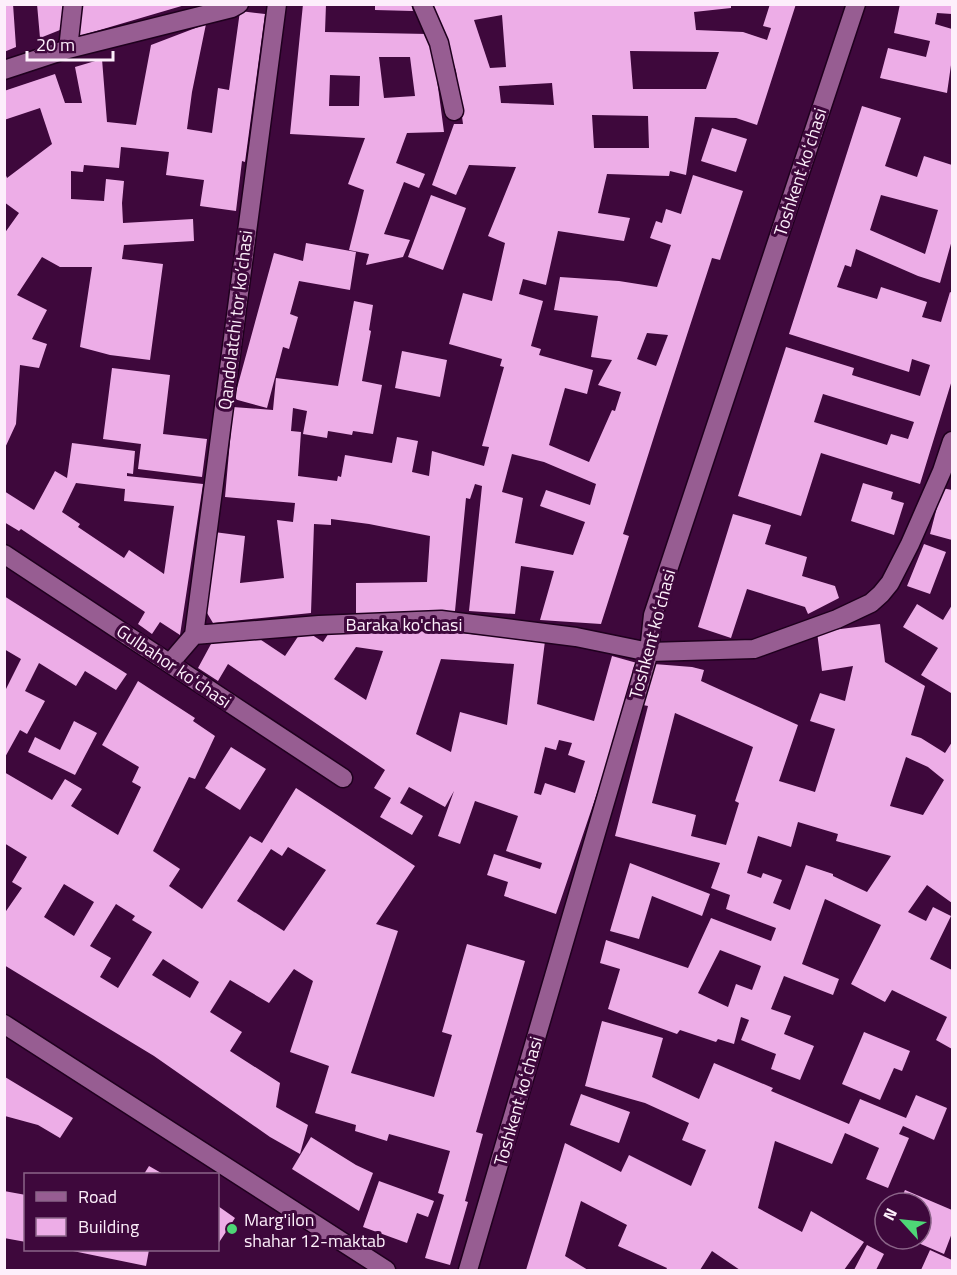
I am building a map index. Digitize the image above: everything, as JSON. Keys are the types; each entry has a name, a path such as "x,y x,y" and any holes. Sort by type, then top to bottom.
{"street":[{"path":"68,49 73,4"},
{"path":"4,70 68,49 232,8 239,4"},
{"name":"Qandolatchi tor ko‘chasi","path":"194,635 277,4"},
{"path":"422,4 439,43 454,111"},
{"name":"Toshkent koʻchasi","path":"468,1270 649,652 653,615 856,4"},
{"name":"Baraka ko'chasi","path":"194,635 319,625 441,620 576,637 649,652 754,649 837,619 871,603 890,583 910,544 952,445"},
{"name":"Gulbahor koʻchasi","path":"4,554 343,778"},
{"path":"170,663 194,635"},
{"path":"4,1024 386,1270"}],"building":[{"path":"4,4 13,4 16,47 4,52"},
{"path":"37,4 67,4 65,28 40,38"},
{"path":"79,4 184,4 185,5 76,37"},
{"path":"303,4 326,4 325,32 428,34 434,57 444,132 407,133 396,163 425,174 419,188 404,182 384,234 410,240 403,257 366,265 369,254 349,250 364,190 348,184 365,138 290,134","holes":["379,57 410,57 415,96 384,98","330,75 360,76 359,106 329,106"]},
{"path":"375,4 411,4 413,11 375,10"},
{"path":"433,4 731,4 731,8 694,12 696,30 743,32 767,40 771,28 763,26 770,4 796,4 757,125 736,118 695,117 686,175 670,171 669,176 607,174 598,213 630,218 624,241 558,231 546,285 523,279 519,294 543,301 531,346 541,349 539,355 593,370 587,394 565,388 549,445 589,462 612,410 615,411 621,392 598,385 612,360 591,357 598,316 554,310 560,277 619,281 657,287 671,245 650,238 656,221 662,223 666,209 681,214 693,175 743,191 720,260 712,258 623,534 629,536 601,624 540,620 554,571 521,566 515,614 469,611 482,486 475,484 470,499 466,498 455,611 356,614 356,583 427,582 430,536 331,519 331,525 314,524 311,613 213,623 204,608 214,532 245,536 240,583 284,578 277,520 293,522 295,503 225,497 233,407 273,410 276,378 338,386 354,301 373,305 362,381 382,385 373,434 353,431 352,435 328,431 327,438 303,434 307,411 293,408 291,431 301,432 298,476 337,481 338,476 341,477 345,455 392,463 397,437 418,441 412,472 429,476 432,451 484,466 489,447 482,446 504,367 500,366 502,359 449,344 463,293 492,301 505,243 488,236 516,167 469,165 456,195 432,185 454,124 463,124 456,71","holes":["502,15 506,67 490,68 474,20","630,51 719,52 706,89 633,89","552,83 554,105 501,103 499,86","592,115 648,116 649,148 594,148","647,333 668,335 656,366 637,359","512,454 544,462 596,484 590,505 546,490 540,506 585,522 573,555 515,543 523,498 502,492"]},
{"path":"900,4 952,4 952,14 937,13 935,24 952,29 952,58 947,93 880,78 888,48 926,57 930,41 894,33"},
{"path":"240,11 265,14 236,211 200,206 204,180 166,175 169,152 121,147 119,168 84,165 83,172 71,171 71,199 104,201 106,179 124,181 123,223 193,219 194,241 124,245 122,259 163,264 150,360 110,355 80,347 92,267 60,267 42,257 17,295 47,310 32,339 47,344 39,368 20,365 16,424 4,450 4,234 19,213 4,202 4,171 7,178 52,144 40,108 4,120 4,91 55,74 65,103 82,103 75,67 102,59 107,122 136,125 151,45 206,24 187,129 212,133 218,88 229,90"},
{"path":"862,106 901,118 885,166 917,177 924,156 952,165 952,240 940,283 856,249 851,267 845,265 837,287 877,299 881,287 927,302 922,317 941,322 950,292 952,293 952,380 920,484 821,453 801,516 738,496 786,347 854,368 852,375 920,396 930,365 912,359 909,372 789,334","holes":["881,195 938,210 925,254 870,230","823,394 914,422 908,439 891,434 887,445 814,422"]},
{"path":"712,128 747,139 736,172 701,161"},
{"path":"431,195 466,208 443,270 408,257"},
{"path":"306,243 356,252 350,290 299,281 290,314 298,317 289,349 283,347 267,408 234,399 274,253 303,261"},
{"path":"402,351 447,360 440,397 395,388"},
{"path":"112,368 170,375 163,434 207,439 202,477 138,469 141,444 103,439"},
{"path":"72,443 135,451 133,474 127,473 127,476 203,484 180,635 160,622 152,634 138,624 145,612 21,529 19,531 4,522 4,491 34,510 55,471 67,478","holes":["76,483 125,489 124,501 174,506 164,574 129,550 124,558 78,527 80,524 62,512"]},
{"path":"863,483 893,492 891,499 904,503 894,535 851,521"},
{"path":"942,488 952,490 952,540 930,534"},
{"path":"733,514 771,525 765,544 807,557 802,576 835,586 839,598 808,614 805,607 747,589 731,638 698,627"},
{"path":"924,544 946,552 930,594 907,586"},
{"path":"4,596 127,674 116,690 85,671 76,686 39,663 25,691 45,701 27,734 20,730 4,759 4,693 21,659 4,649"},
{"path":"917,604 943,620 952,605 951,693 921,675 938,648 903,627"},
{"path":"880,624 885,662 925,686 911,735 921,738 945,753 952,742 952,903 927,885 908,912 926,921 933,907 951,916 930,959 952,970 952,1049 936,1040 947,1017 892,990 885,1002 851,984 881,925 825,899 802,964 839,979 833,995 784,976 771,1009 791,1016 784,1034 814,1046 800,1080 771,1069 776,1054 741,1040 749,1020 741,1017 734,1044 718,1039 716,1042 680,1030 677,1034 608,1009 620,969 600,963 606,940 688,968 711,918 771,941 776,928 726,909 730,895 711,888 720,863 615,836 648,706 643,705 654,664 704,670 701,681 798,725 779,781 815,792 835,729 810,721 820,693 845,701 853,666 822,671 817,632","holes":["675,713 753,747 735,801 739,803 726,845 691,836 696,815 652,803","906,757 928,767 944,780 923,815 890,806","798,822 838,834 836,841 891,856 867,892 833,874 806,865 790,910 773,903 782,880 763,873 761,878 747,873 758,836 791,847","720,950 761,966 752,990 736,984 728,1007 698,993"]},
{"path":"332,628 418,629 545,641 537,704 594,721 612,656 637,663 610,755 556,914 504,896 508,882 487,875 494,854 540,869 542,863 506,851 518,816 475,801 460,844 438,836 454,791 445,807 409,787 400,803 423,816 412,835 380,817 391,798 374,788 385,770 228,664 218,681 198,668 211,644 249,632 285,656 303,629 323,642","holes":["356,647 383,651 366,700 334,679","441,659 514,664 507,725 460,712 451,752 416,734","559,740 572,743 568,755 585,761 575,793 545,783 541,795 534,793 545,747 556,750"]},
{"path":"138,681 195,718 193,721 215,736 195,779 189,777 153,851 180,869 169,886 202,909 250,836 262,843 296,788 415,866 376,924 398,931 351,1073 434,1097 452,1035 442,1032 467,944 525,961 476,1132 483,1134 465,1201 468,1202 450,1265 425,1258 444,1195 438,1193 450,1151 389,1134 387,1141 355,1131 356,1125 315,1113 329,1066 290,1052 313,981 294,969 269,1003 230,980 210,1012 242,1032 230,1051 280,1083 276,1107 308,1125 300,1154 270,1137 154,1056 4,965 4,914 22,888 12,882 27,857 4,843 4,772 52,800 65,779 82,789 71,806 118,835 141,787 132,782 139,767 102,745","holes":["288,847 326,870 284,931 237,901 271,849 282,856","64,884 94,902 74,936 44,917","116,904 135,916 132,920 152,932 118,988 100,977 111,958 90,946","163,959 199,982 190,998 152,975"]},
{"path":"74,721 97,733 75,775 28,752 35,737 60,750"},
{"path":"231,747 266,769 240,810 205,788"},
{"path":"630,863 710,894 702,916 652,896 639,939 610,931"},
{"path":"602,1021 663,1038 652,1077 699,1099 714,1063 773,1088 771,1091 849,1124 860,1099 906,1118 916,1095 947,1108 934,1140 903,1126 899,1134 909,1138 888,1188 866,1179 879,1148 845,1133 832,1164 775,1141 758,1208 802,1232 811,1211 864,1242 844,1270 740,1270 712,1251 700,1270 666,1270 667,1268 618,1246 627,1225 581,1201 565,1256 588,1270 526,1270 565,1143 621,1172 629,1155 691,1186 706,1150 682,1140 689,1123 645,1103 585,1086"},
{"path":"864,1032 910,1051 902,1071 894,1068 880,1100 842,1084"},
{"path":"5,1077 73,1118 60,1138 38,1125 5,1116"},
{"path":"581,1094 630,1112 619,1143 570,1125"},
{"path":"311,1137 373,1173 359,1211 292,1169"},
{"path":"149,1166 161,1173 145,1173"},
{"path":"379,1181 434,1201 428,1217 417,1213 407,1243 363,1227"},
{"path":"4,1191 24,1195 24,1242 4,1238"},
{"path":"933,1202 952,1210 952,1233 944,1254 933,1249"},
{"path":"219,1207 235,1218 219,1242"},
{"path":"867,1245 873,1248 873,1251 884,1254 876,1270 854,1270"},
{"path":"73,1251 149,1251 146,1266"},
{"path":"930,1251 952,1260 952,1270 921,1270"}],"place":[{"name":"Marg'ilon shahar 12-maktab","path":"232,1229"}]}
